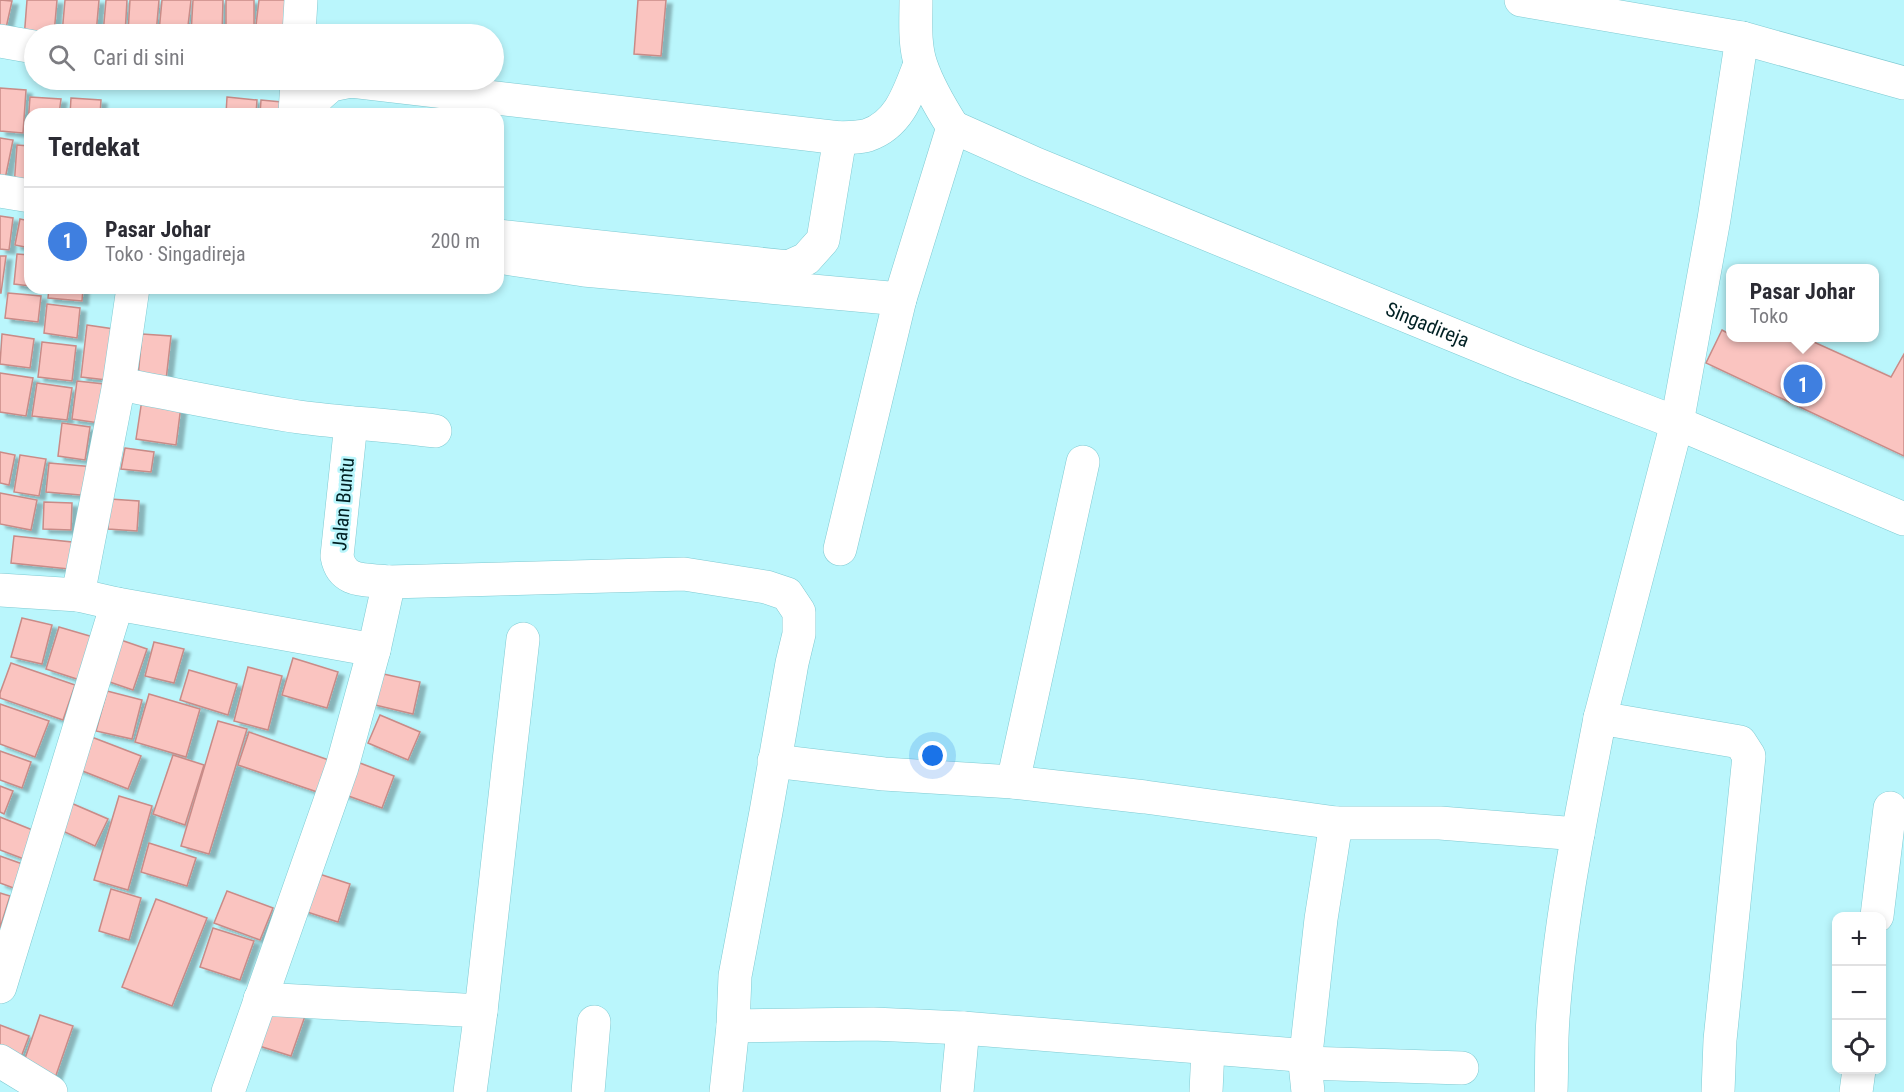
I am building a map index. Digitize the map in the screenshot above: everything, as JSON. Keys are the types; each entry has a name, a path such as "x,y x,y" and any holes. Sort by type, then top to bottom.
{"street":[{"path":"300,24 301,0"},
{"path":"840,549 900,299 953,127 920,64 916,38 916,0"},
{"path":"1521,0 1742,38 1904,83"},
{"path":"1551,1092 1553,1018 1578,834 1600,718 1677,423 1714,219 1742,38"},
{"path":"0,41 24,45"},
{"path":"428,90 840,138 868,135 889,124 904,103 920,64"},
{"path":"295,108 296,90"},
{"path":"314,108 315,99 325,90"},
{"name":"Singadireja","path":"953,127 1046,168 1497,353 1677,423 1904,519"},
{"path":"504,237 788,267 806,259 823,240 840,138"},
{"path":"0,191 24,195"},
{"path":"504,258 584,270 900,299"},
{"path":"78,596 119,384 133,294"},
{"path":"119,384 297,417 435,431"},
{"name":"Jalan Buntu","path":"351,423 336,556 339,568 350,577 389,582 684,574 766,587 787,594 799,612 798,634 737,960 726,1092"},
{"path":"1012,782 1083,462"},
{"path":"228,1092 342,767 374,651 389,582"},
{"path":"0,590 78,596 374,651"},
{"path":"0,987 117,604"},
{"path":"470,1092 482,1011 505,783 515,720 523,639"},
{"path":"1600,718 1740,741 1749,756 1720,1040 1718,1092"},
{"path":"774,761 884,774 1012,782 1145,797 1336,823 1440,823 1578,834"},
{"path":"1877,912 1890,808"},
{"path":"1306,1077 1321,919 1336,823"},
{"path":"260,999 482,1011"},
{"path":"588,1092 594,1022"},
{"path":"733,1026 873,1024 963,1028 1297,1055 1306,1077"},
{"path":"957,1092 963,1028"},
{"path":"1206,1092 1208,1049"},
{"path":"0,1061 51,1092"},
{"path":"1306,1077 1462,1068"},
{"path":"1856,1092 1858,1074"}],"building":[{"path":"0,0 12,1 6,28 0,27"},
{"path":"27,0 57,0 55,24 25,24"},
{"path":"65,0 99,0 97,24 63,24"},
{"path":"106,0 127,0 126,24 104,24"},
{"path":"130,0 159,0 157,24 128,24"},
{"path":"162,0 191,0 188,24 160,24"},
{"path":"193,0 223,0 222,24 192,24"},
{"path":"226,0 254,0 254,24 226,24"},
{"path":"259,0 288,0 285,24 256,24"},
{"path":"638,0 666,0 661,56 634,54"},
{"path":"0,88 26,90 23,133 0,131"},
{"path":"30,97 61,99 60,108 29,108"},
{"path":"227,97 257,100 256,108 226,108"},
{"path":"71,98 101,100 100,108 70,108"},
{"path":"261,100 292,103 292,108 260,108"},
{"path":"0,138 13,140 3,189 0,189"},
{"path":"17,145 24,146 24,188 14,187"},
{"path":"0,216 13,218 9,250 0,249"},
{"path":"20,219 24,220 24,247 15,245"},
{"path":"17,254 24,255 24,285 14,284"},
{"path":"0,256 6,256 1,293 0,293"},
{"path":"8,293 41,296 38,322 5,318"},
{"path":"48,294 83,294 82,301 48,298"},
{"path":"47,304 80,308 77,338 44,333"},
{"path":"87,325 114,329 107,380 81,377"},
{"path":"1722,330 1726,332 1726,342 1814,342 1891,377 1904,354 1904,456 1706,363"},
{"path":"2,334 34,339 30,368 0,364"},
{"path":"142,334 171,336 166,380 138,377"},
{"path":"42,342 76,346 72,381 38,377"},
{"path":"0,373 33,378 26,416 0,412"},
{"path":"77,381 104,384 99,423 72,419"},
{"path":"37,383 72,388 67,420 32,416"},
{"path":"143,393 182,398 176,445 136,439"},
{"path":"62,423 90,427 85,460 58,456"},
{"path":"125,448 154,452 151,472 121,469"},
{"path":"0,452 15,455 9,485 0,483"},
{"path":"20,455 46,459 39,496 14,492"},
{"path":"49,463 95,467 92,496 46,492"},
{"path":"0,493 37,500 31,530 0,524"},
{"path":"110,499 139,501 137,531 108,529"},
{"path":"44,502 72,503 71,530 43,529"},
{"path":"14,536 72,542 69,569 11,563"},
{"path":"22,618 52,625 42,664 11,657"},
{"path":"59,627 100,639 86,682 46,669"},
{"path":"115,638 147,649 133,690 101,679"},
{"path":"154,642 184,649 174,683 145,676"},
{"path":"293,658 338,672 327,708 282,695"},
{"path":"11,663 75,685 63,720 0,698"},
{"path":"248,667 282,676 268,730 234,721"},
{"path":"189,670 237,684 228,715 180,700"},
{"path":"379,673 420,682 413,714 371,704"},
{"path":"107,691 142,700 132,739 96,731"},
{"path":"149,694 200,709 186,757 135,742"},
{"path":"0,704 49,721 35,757 0,744"},
{"path":"380,715 420,732 408,760 368,743"},
{"path":"218,721 247,729 209,854 181,846"},
{"path":"249,732 340,764 329,796 238,765"},
{"path":"89,736 141,756 128,789 75,768"},
{"path":"0,751 31,762 22,788 0,780"},
{"path":"173,755 204,765 185,825 153,814"},
{"path":"352,760 394,776 382,808 340,793"},
{"path":"0,786 13,791 4,814 0,812"},
{"path":"119,796 152,806 128,890 94,880"},
{"path":"64,800 108,819 95,846 52,826"},
{"path":"0,817 35,831 24,859 0,850"},
{"path":"149,843 196,858 187,886 141,872"},
{"path":"0,856 28,866 19,890 0,883"},
{"path":"310,871 350,884 338,922 298,909"},
{"path":"111,889 141,898 129,940 99,931"},
{"path":"227,891 273,908 260,940 214,923"},
{"path":"0,893 10,896 0,928"},
{"path":"156,899 207,918 172,1006 122,987"},
{"path":"213,928 254,941 240,980 200,967"},
{"path":"269,1005 305,1016 291,1056 256,1045"},
{"path":"40,1015 73,1026 54,1081 21,1070"},
{"path":"0,1025 29,1036 21,1057 0,1049"}],"place":[{"name":"Pasar Johar","path":"1803,384"}]}
